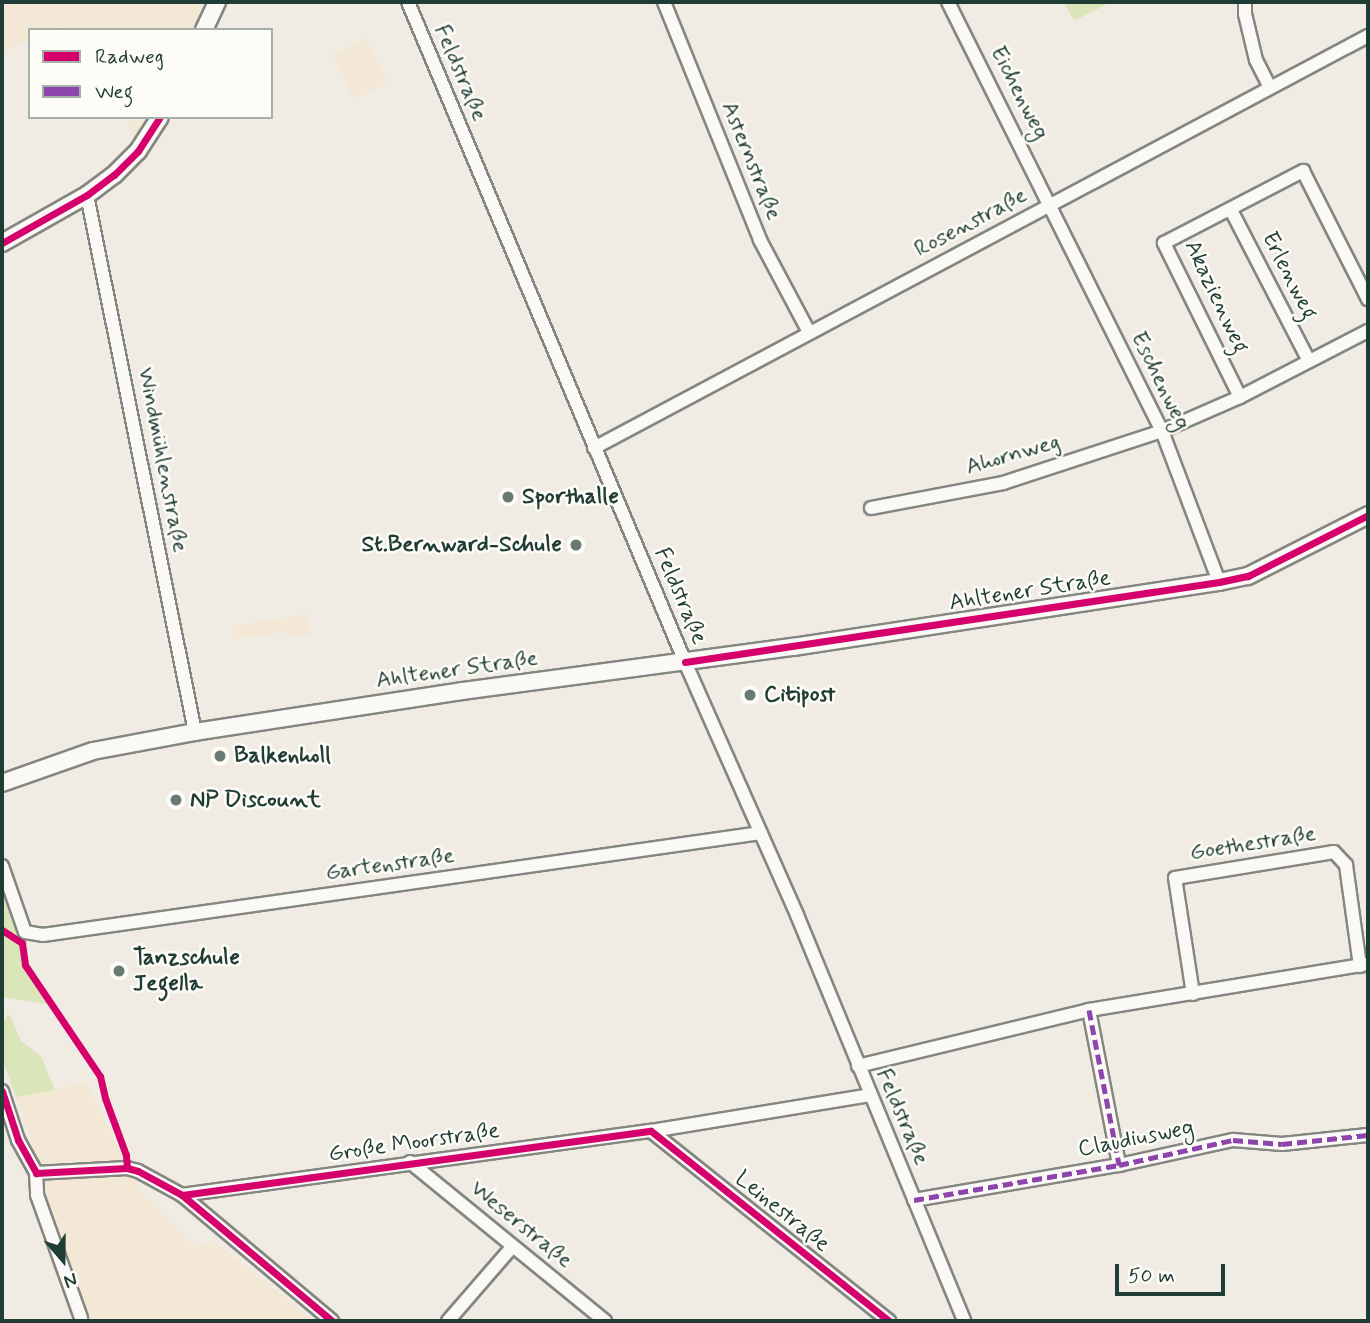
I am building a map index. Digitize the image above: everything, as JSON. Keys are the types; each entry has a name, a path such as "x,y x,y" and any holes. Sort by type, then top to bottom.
{"main road":[{"path":"205,28 217,2"},
{"path":"2,243 87,195 138,151 159,119"},
{"name":"Ahltener Straße","path":"2,783 93,751 195,732 462,691 685,662 1219,583 1248,576 1368,515"}],"street":[{"name":"Feldstraße","path":"408,2 594,448 761,833 964,1321"},
{"name":"Asternstraße","path":"664,2 760,240 809,332"},
{"name":"Eichenweg","path":"948,2 1052,204"},
{"path":"1245,2 1245,14 1256,60 1270,87"},
{"name":"Rosenstraße","path":"594,448 1368,36"},
{"path":"1231,210 1303,172 1368,299"},
{"name":"Windmühlenstraße","path":"87,195 195,732"},
{"name":"Eschenweg","path":"1052,204 1058,227 1162,431 1219,583"},
{"name":"Erlenweg","path":"1231,210 1309,361"},
{"name":"Akazienweg","path":"1231,210 1164,243 1240,397"},
{"name":"Ahornweg","path":"872,508 1003,483 1162,431 1240,397 1368,331"},
{"name":"Gartenstraße","path":"2,866 25,932 43,935 761,833"},
{"name":"Goethestraße","path":"858,1066 1089,1010 1193,994 1364,965 1346,865 1334,852 1175,878 1193,994"},
{"path":"1089,1010 1119,1165"},
{"path":"2,1091 18,1140 36,1173 37,1195 81,1318"},
{"name":"Große Moorstraße","path":"181,1195 651,1131 870,1095"},
{"name":"Leinestraße","path":"651,1131 889,1321"},
{"name":"Claudiusweg","path":"914,1200 1119,1165 1233,1140 1282,1144 1368,1135"},
{"name":"Weserstraße","path":"410,1162 605,1321"},
{"path":"36,1173 127,1168 138,1171 181,1195 332,1321"},
{"path":"448,1321 513,1246"}],"shaded area":[{"path":"2,2 204,2 193,28 28,28 28,40 3,51"},
{"path":"367,38 388,82 353,99 332,55"},
{"path":"127,119 147,119 136,141"},
{"path":"306,614 310,635 288,638 286,631 233,640 232,626"},
{"path":"86,1083 139,1188 196,1249 213,1240 314,1321 72,1321 52,1264 34,1150 16,1097"}],"green space":[{"path":"1064,2 1111,2 1074,21"},
{"path":"2,892 11,920 24,937 28,964 53,1005 2,997"},
{"path":"7,1015 10,1015 21,1041 41,1056 55,1090 16,1097 2,1059 2,1029"}],"marked path":[{"path":"1089,1010 1119,1165"},
{"path":"914,1200 1119,1165 1233,1140 1282,1144 1368,1135"}],"cycle path":[{"path":"2,243 87,195 114,175 138,151 159,119"},
{"path":"685,662 1248,576 1368,515"},
{"path":"2,930 22,943 25,965 100,1076 105,1098 126,1155 127,1168"},
{"path":"2,1091 18,1140 36,1173 127,1168 138,1171 182,1195 332,1321"},
{"path":"182,1195 651,1131 889,1321"}],"place":[{"name":"Sporthalle","path":"508,497"},
{"name":"St.Bernward-Schule","path":"576,545"},
{"name":"Citipost","path":"750,695"},
{"name":"Balkenholl","path":"220,756"},
{"name":"NP Discount","path":"176,800"},
{"name":"Tanzschule Jegella","path":"119,971"}]}
